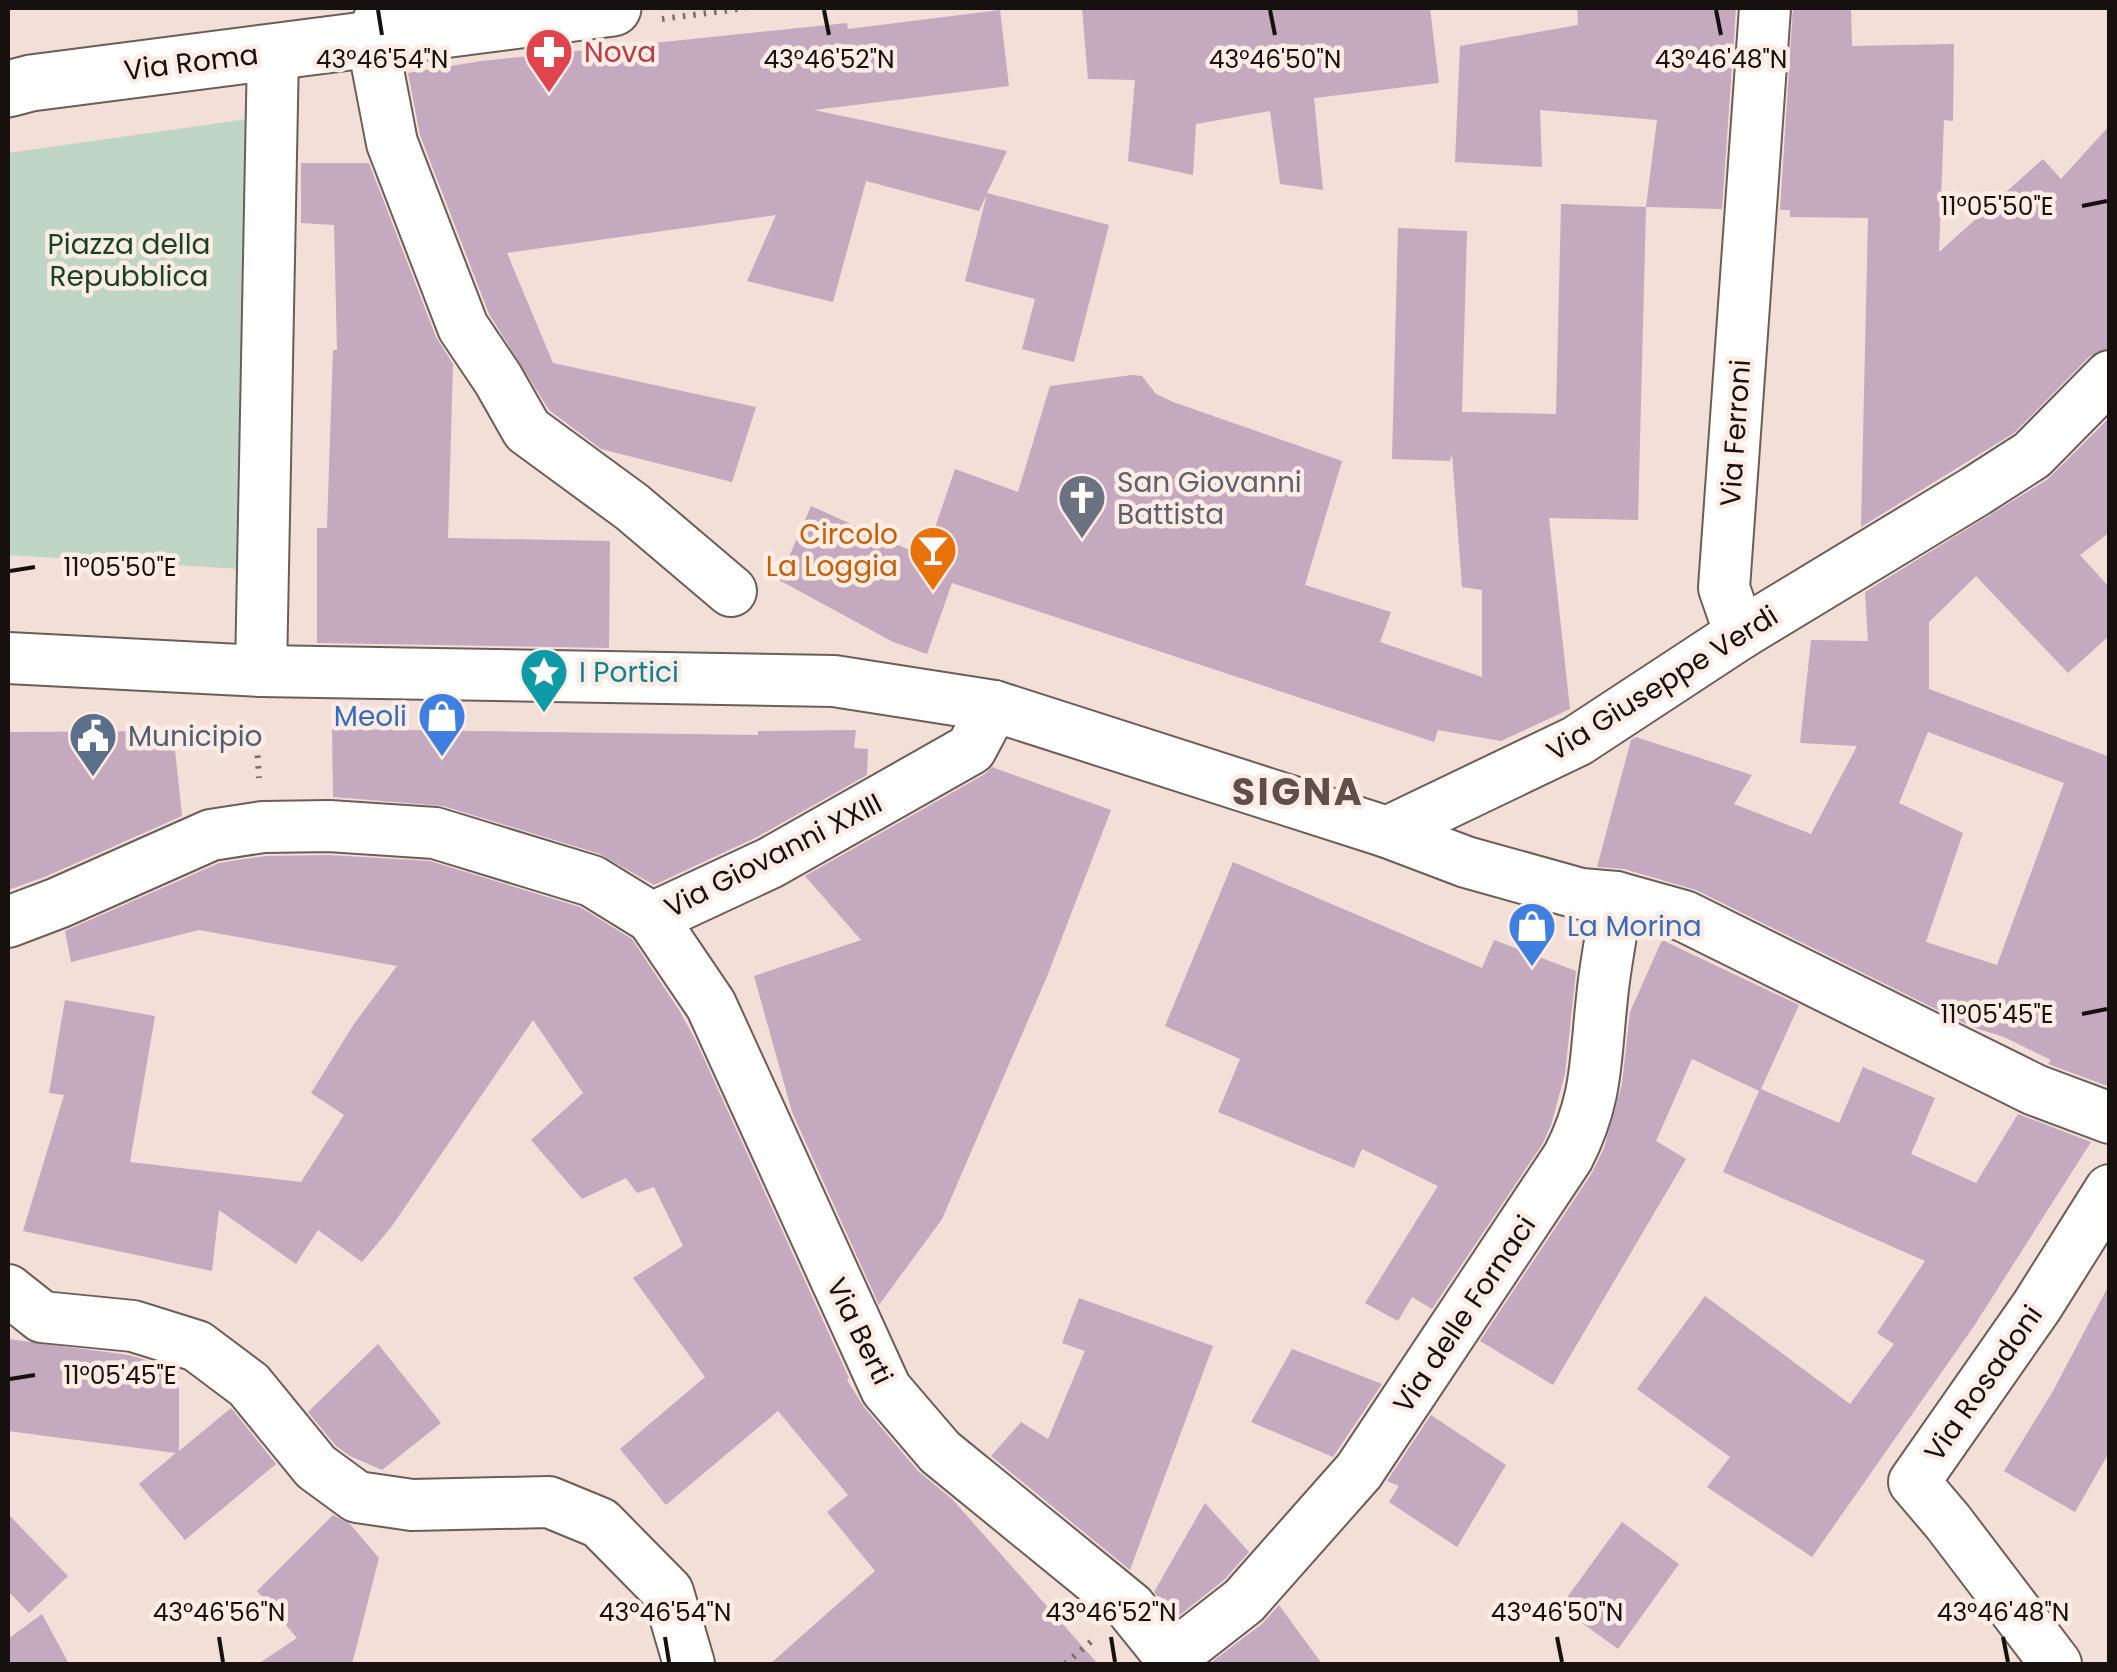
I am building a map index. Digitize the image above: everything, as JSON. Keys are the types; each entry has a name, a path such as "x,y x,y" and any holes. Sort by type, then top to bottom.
{"main road":[{"name":"Via Roma","path":"8,90 31,82 273,52 378,23 613,8"}],"street":[{"name":"Via Ferroni","path":"1740,634 1724,588 1764,8"},
{"path":"378,23 392,143 463,327 526,430 632,506 731,592"},
{"path":"262,671 273,52"},
{"name":"Via Giuseppe Verdi","path":"1387,832 1577,741 1740,634 2032,455 2110,376"},
{"path":"8,658 262,671 834,681 994,706 1387,832 1485,868 1684,916 2035,1090 2110,1118"},
{"name":"Via Giovanni XXIII","path":"9,934 211,835 262,827 329,826 434,833 592,881 652,918 770,863 971,748 994,706"},
{"name":"Via delle Fornaci","path":"1172,1661 1244,1601 1359,1472 1568,1157 1585,1124 1593,1092 1616,897"},
{"name":"Via Berti","path":"652,918 711,1005 886,1389 940,1452 1130,1607 1172,1661"},
{"name":"Via Rosadoni","path":"2056,1664 1914,1482 2037,1306 2110,1190"},
{"path":"8,1290 42,1318 133,1326 197,1346 248,1385 316,1467 357,1497 412,1504 548,1502 600,1523 668,1592 689,1664"}],"green space":[{"name":"Piazza della Repubblica","path":"255,118 240,569 8,555 8,153"}],"building":[{"path":"1082,8 1430,8 1439,83 1314,98 1323,190 1280,184 1270,111 1196,124 1193,175 1128,161 1135,80 1088,79"},
{"path":"1577,8 1736,8 1722,209 1646,207 1657,120 1540,110 1542,167 1455,162 1460,46 1578,25"},
{"path":"1793,8 1851,8 1852,46 1954,44 1953,121 1944,120 1939,252 2043,159 2061,179 2110,125 2110,348 2090,356 2014,433 1861,527 1868,218 1790,217 1790,210 1780,210"},
{"path":"1000,10 1009,86 814,110 1007,151 987,193 1109,225 1074,362 1022,349 1035,299 965,281 987,194 979,211 866,181 833,302 747,281 776,215 507,253 553,363 756,407 732,482 601,449 549,410 489,314 420,135 408,73 481,61 847,23 848,29"},
{"path":"301,163 369,163 436,337 453,364 448,538 610,541 609,648 317,643 317,528 327,528 333,350 337,350 334,225 301,223"},
{"path":"1561,204 1646,207 1638,520 1549,518 1570,709 1501,741 1438,730 1434,742 952,583 927,654 893,642 779,580 811,506 925,557 955,469 1018,492 1050,386 1142,376 1156,394 1173,402 1342,461 1305,585 1391,612 1380,642 1482,677 1482,590 1462,587 1452,454 1450,461 1392,459 1398,228 1467,231 1462,412 1556,414"},
{"path":"2110,417 2110,532 2080,555 2110,588 2110,635 2068,673 1976,576 1929,622 1929,689 2110,757 2110,1087 2048,1064 2051,1060 2004,1037 1972,1027 1696,890 1624,869 1597,867 1631,740 1636,737 1752,775 1734,804 1811,834 1857,746 1800,743 1811,640 1868,641 1865,592 2048,479","holes":["1928,732 2064,783 1997,965 1926,942 1963,833 1899,803"]},
{"path":"332,729 758,735 758,731 856,730 854,748 868,749 867,775 757,837 654,885 600,854 443,806 333,797"},
{"name":"Municipio","path":"173,731 182,816 8,890 8,732"},
{"path":"992,767 1111,810 1046,979 942,1219 879,1305 792,1112 754,976 861,940 805,876"},
{"path":"265,856 430,861 580,907 632,939 696,1041 847,1380 864,1407 918,1471 952,1499 1098,1664 770,1664 875,1571 827,1512 848,1495 778,1411 666,1505 620,1449 705,1377 633,1278 683,1246 654,1187 637,1193 626,1178 582,1199 531,1140 583,1093 533,1020 392,1226 362,1262 318,1230 296,1264 219,1210 212,1271 23,1231 64,1095 49,1093 65,1000 155,1016 130,1162 301,1182 344,1115 311,1093 354,1024 397,966 199,930 71,962 65,931 219,863"},
{"path":"1233,862 1482,968 1494,940 1576,971 1565,1074 1551,1125 1543,1143 1432,1309 1412,1297 1398,1321 1365,1303 1438,1186 1362,1149 1354,1168 1218,1112 1240,1059 1165,1026"},
{"path":"1662,940 1799,1005 1761,1089 1839,1123 1863,1067 1935,1098 1911,1154 1976,1183 2018,1114 2091,1142 1974,1326 1812,1557 1707,1487 1730,1457 1637,1389 1705,1296 1850,1404 1894,1344 1877,1333 1925,1261 1723,1172 1759,1091 1692,1059 1656,1141 1686,1159 1553,1385 1480,1341 1592,1173 1604,1148 1622,1084 1630,1012"},
{"path":"2110,1283 2110,1451 2075,1512 2004,1471 2053,1391"},
{"path":"1079,1298 1213,1346 1130,1570 991,1456 1021,1422 1048,1439 1085,1351 1062,1343"},
{"path":"8,1339 129,1355 179,1370 179,1451 231,1408 276,1464 185,1540 139,1484 176,1453 8,1431"},
{"path":"378,1344 441,1423 382,1470 336,1446 308,1412"},
{"path":"1292,1349 1382,1384 1333,1457 1251,1422"},
{"path":"1431,1415 1506,1465 1457,1547 1389,1502 1399,1486 1387,1481"},
{"path":"1205,1503 1249,1552 1224,1580 1176,1618 1154,1592"},
{"path":"8,1514 68,1576 29,1613 8,1591"},
{"path":"333,1515 350,1524 379,1558 352,1664 258,1664 297,1638 257,1591"},
{"path":"1622,1522 1679,1564 1618,1649 1560,1607"},
{"path":"1279,1605 1322,1664 1209,1664 1262,1624"},
{"path":"42,1614 69,1664 8,1664 8,1639"}],"place":[{"name":"Nova","path":"549,94"},
{"name":"San Giovanni Battista","path":"1082,540"},
{"name":"Circolo La Loggia","path":"933,592"},
{"name":"I Portici","path":"544,714"},
{"name":"Meoli","path":"442,758"},
{"name":"Municipio","path":"93,778"},
{"name":"La Morina","path":"1532,968"}],"district":[{"name":"SIGNA","path":"1298,792"}]}
